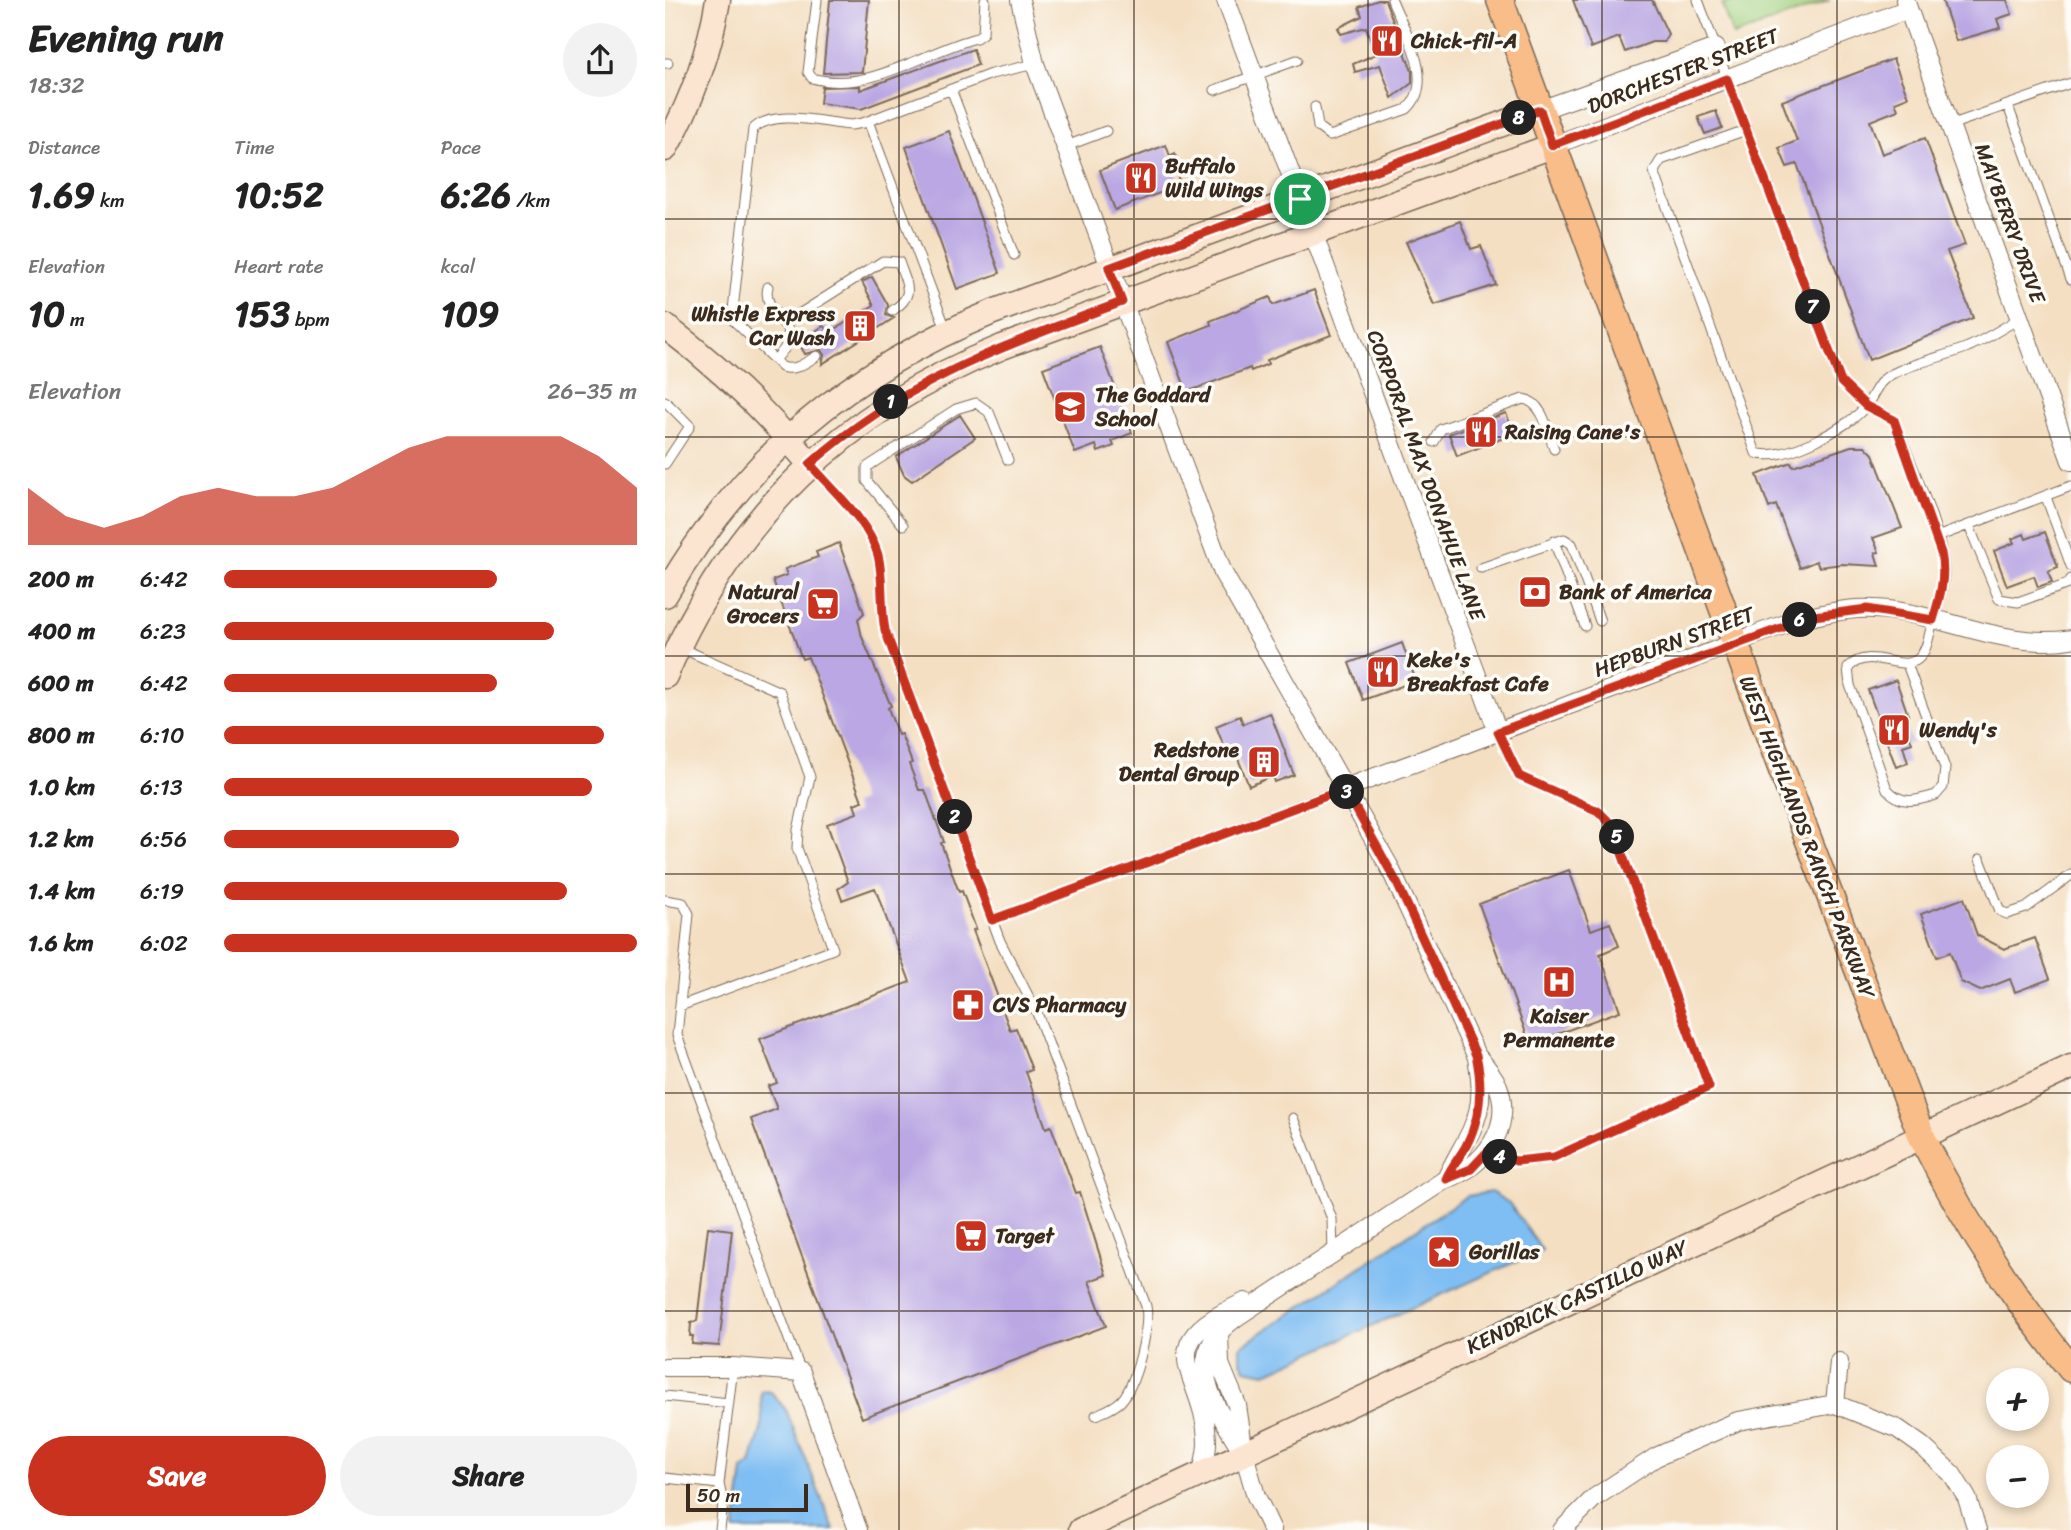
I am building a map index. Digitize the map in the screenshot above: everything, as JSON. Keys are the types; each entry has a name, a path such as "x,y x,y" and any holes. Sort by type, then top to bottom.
{"main road":[{"name":"WEST HIGHLANDS RANCH PARKWAY","path":"1500,0 1735,643 1922,1138 1943,1180 1985,1251 2029,1317 2071,1369"}],"street":[{"path":"665,149 694,92 708,49 718,0"},
{"path":"1020,0 1035,64 1223,573 1397,883 1476,1055 1493,1077 1501,1095 1499,1128 1487,1152 1471,1169 1446,1179 1293,1280 1219,1332 1208,1346 1205,1374 1218,1409 1244,1454 1257,1496 1272,1530"},
{"path":"1226,0 1300,199"},
{"name":"DORCHESTER STREET","path":"1552,145 1727,79 1906,4"},
{"name":"MAYBERRY DRIVE","path":"1906,4 2071,461"},
{"name":"DORCHESTER STREET","path":"1540,110 1716,48"},
{"path":"665,595 725,505 787,438 859,381 947,331 1109,268 1540,110"},
{"path":"665,677 678,646 712,583 740,541 810,464 871,415 935,377 1002,347 1552,145"},
{"name":"CORPORAL MAX DONAHUE LANE","path":"1313,233 1498,732"},
{"path":"665,326 708,362 787,438 810,464"},
{"name":"HEPBURN STREET","path":"1345,789 1806,618 1845,610 1875,609 2022,641 2071,639"},
{"path":"1446,1179 1468,1142 1477,1119 1480,1082 1476,1055"},
{"name":"KENDRICK CASTILLO WAY","path":"1081,1530 2071,1067"},
{"path":"1201,1475 1207,1444 1202,1417 1188,1373 1190,1343 1198,1330 1212,1318 1293,1280"},
{"path":"1835,1404 1839,1362"},
{"path":"665,1367 733,1367 801,1372 858,1530"},
{"path":"1562,1530 1594,1498 1656,1457 1738,1422 1835,1404 1898,1429 1922,1446 1952,1474 1967,1497 1977,1530"}],"lane":[{"path":"817,0 808,72 812,78 818,80 852,82 976,38 983,33 985,0"},
{"path":"1315,107 1318,127 1330,136 1407,108 1415,101 1421,78 1392,0"},
{"path":"1698,0 1841,382 1866,406 1894,420 1937,537 1944,574 1922,654 1907,664 1885,658 1854,661 1848,673 1887,789 1896,799 1905,802 1936,795 1945,778 1945,768 1907,664"},
{"path":"1215,90 1297,60"},
{"path":"817,356 789,370 734,323 732,312 753,129 768,119 851,125 869,121 991,74 1035,64"},
{"path":"1950,125 2071,82"},
{"path":"951,89 1014,256"},
{"path":"2008,106 2071,279"},
{"path":"869,121 947,331"},
{"path":"1746,130 1661,160 1655,164 1654,171 1756,453 1769,455 1821,438 1846,426 1866,406 1875,387 1889,375 1968,347 2020,318"},
{"path":"1065,147 1106,131"},
{"path":"785,323 883,261 899,262 908,291 905,303 892,312"},
{"path":"768,287 769,304 785,323 789,339 775,360"},
{"path":"1434,442 1441,429 1523,399 1535,404 1539,410 1554,449"},
{"path":"665,401 690,426 665,464"},
{"path":"902,525 866,481 867,467 956,409 976,403 987,409 1008,460"},
{"path":"810,464 853,513 874,545 879,563 880,601 885,630 992,920 1037,1013 1146,1306 1146,1329 1130,1388 1120,1401 1096,1415"},
{"path":"1937,537 2071,486"},
{"path":"2046,497 2071,566"},
{"path":"1969,526 1999,599 2018,603 2069,584 2071,579"},
{"path":"1481,568 1564,539 1572,544 1600,621"},
{"path":"1554,541 1585,626"},
{"path":"678,646 780,692 810,778 809,795 797,830 797,848 833,949 680,1006"},
{"path":"1487,1152 1516,1161 1554,1157 1709,1087 1611,824 1598,811 1519,776 1498,732"},
{"path":"992,920 1345,789"},
{"path":"1980,859 2000,911 2007,914 2026,908 2071,875"},
{"path":"665,900 683,903 689,914 677,1035 801,1372"},
{"path":"1293,1118 1333,1223 1333,1254"},
{"path":"720,1530 723,1503 719,1484 733,1367"},
{"path":"665,1396 729,1403"},
{"path":"665,1478 719,1484"}],"green space":[{"path":"1737,0 1830,0 1733,36 1722,5"}],"water":[{"path":"1491,1192 1509,1203 1542,1250 1266,1373 1245,1369 1240,1360 1240,1347 1467,1196"},
{"path":"761,1391 771,1392 786,1410 834,1530 735,1530 743,1470 751,1464 762,1426"}],"building":[{"path":"830,0 869,0 862,72 823,73"},
{"name":"Chick-fil-A","path":"1385,0 1412,71 1412,83 1392,98 1380,65 1355,72 1353,64 1376,54 1366,27 1341,34 1338,28 1362,16 1359,7"},
{"path":"1573,0 1652,0 1668,34 1664,42 1652,42 1625,52 1619,37 1591,48"},
{"path":"1942,0 2007,0 2012,14 1997,19 2000,28 1956,41"},
{"path":"973,49 978,65 861,109 820,103 822,87 860,86 860,90"},
{"path":"1893,59 1908,97 1895,102 1898,110 1870,121 1882,154 1925,138 1965,245 1947,251 1973,318 1869,360 1797,164 1787,167 1779,148 1797,141 1782,101"},
{"path":"1716,111 1722,128 1705,134 1698,117"},
{"path":"949,131 1000,273 957,289 906,147"},
{"name":"Buffalo Wild Wings","path":"1166,145 1170,156 1175,154 1180,166 1174,168 1181,185 1115,210 1100,170"},
{"path":"1460,221 1471,249 1481,246 1496,285 1434,305 1406,242"},
{"name":"Whistle Express Car Wash","path":"872,277 888,305 886,315 894,318 822,364 824,355 821,350 805,354 801,347 802,341 823,326 828,330 832,327 835,329 874,305 862,282"},
{"path":"1314,290 1331,335 1267,360 1268,364 1251,371 1250,368 1187,392 1168,342 1211,325 1210,321 1270,297 1273,305"},
{"path":"1100,347 1132,433 1112,441 1114,446 1098,452 1096,445 1075,453 1043,368"},
{"name":"Raising Cane's","path":"1506,413 1514,434 1457,456 1449,434"},
{"path":"960,415 975,438 912,481 904,475 896,457"},
{"path":"1851,446 1865,446 1873,454 1902,528 1873,538 1879,552 1875,553 1879,566 1842,564 1819,567 1816,561 1800,568 1776,505 1769,508 1757,475 1791,462 1793,466"},
{"path":"2045,532 2058,567 2048,571 2052,582 2038,587 2034,576 2007,586 1994,551 2014,543 2012,539 2024,534 2026,539"},
{"path":"839,543 864,613 858,619 862,637 891,706 888,708 912,763 909,764 919,790 925,790 944,842 941,843 959,892 962,891 976,929 973,930 1010,1030 1016,1028 1032,1070 1026,1072 1046,1128 1051,1126 1076,1193 1080,1192 1106,1275 1089,1281 1106,1326 862,1418 751,1119 777,1109 768,1086 777,1083 760,1039 910,982 875,888 842,900 838,889 848,882 827,824 857,813 854,804 862,801 808,657 802,659 773,580 787,575 785,569 818,557 816,552"},
{"name":"Keke's Breakfast Cafe","path":"1402,643 1416,681 1363,700 1349,663"},
{"name":"Wendy's","path":"1896,680 1908,715 1903,717 1912,743 1903,746 1908,763 1896,767 1868,690"},
{"name":"Redstone Dental Group","path":"1270,713 1294,775 1275,782 1273,776 1249,786 1233,746 1225,749 1216,726 1240,716 1243,724"},
{"name":"Kaiser Permanente","path":"1569,870 1591,930 1610,923 1619,946 1600,954 1620,1011 1530,1044 1479,904"},
{"path":"1964,898 1977,935 2004,949 2035,938 2050,979 2015,992 2010,979 1980,991 1961,982 1950,952 1937,957 1921,914"},
{"path":"708,1227 732,1230 719,1346 692,1344 693,1336 690,1336 691,1323 697,1321"}],"place":[{"name":"Chick-fil-A","path":"1387,41"},
{"name":"Buffalo Wild Wings","path":"1141,178"},
{"name":"Whistle Express Car Wash","path":"860,326"},
{"name":"The Goddard School","path":"1070,407"},
{"name":"Raising Cane's","path":"1481,432"},
{"name":"Bank of America","path":"1535,592"},
{"name":"Natural Grocers","path":"823,604"},
{"name":"Keke's Breakfast Cafe","path":"1383,672"},
{"name":"Wendy's","path":"1894,730"},
{"name":"Redstone Dental Group","path":"1264,762"},
{"name":"Kaiser Permanente","path":"1559,982"},
{"name":"CVS Pharmacy","path":"968,1005"},
{"name":"Target","path":"971,1236"},
{"name":"Gorillas","path":"1444,1252"}],"route":[{"path":"1727,79 1841,382 1866,406 1894,420 1937,537 1944,565 1943,584 1933,620 1867,609 1814,616 1498,732 1511,765 1519,776 1598,811 1611,824 1709,1087 1565,1153 1541,1160 1516,1161 1487,1152 1471,1169 1446,1179 1463,1152 1477,1119 1480,1082 1476,1055 1389,866 1345,789 992,920 885,630 880,601 879,563 874,545 853,513 810,464 871,415 935,377 962,363 1122,302 1109,268 1300,199 1540,110 1552,145 1727,79"}]}
